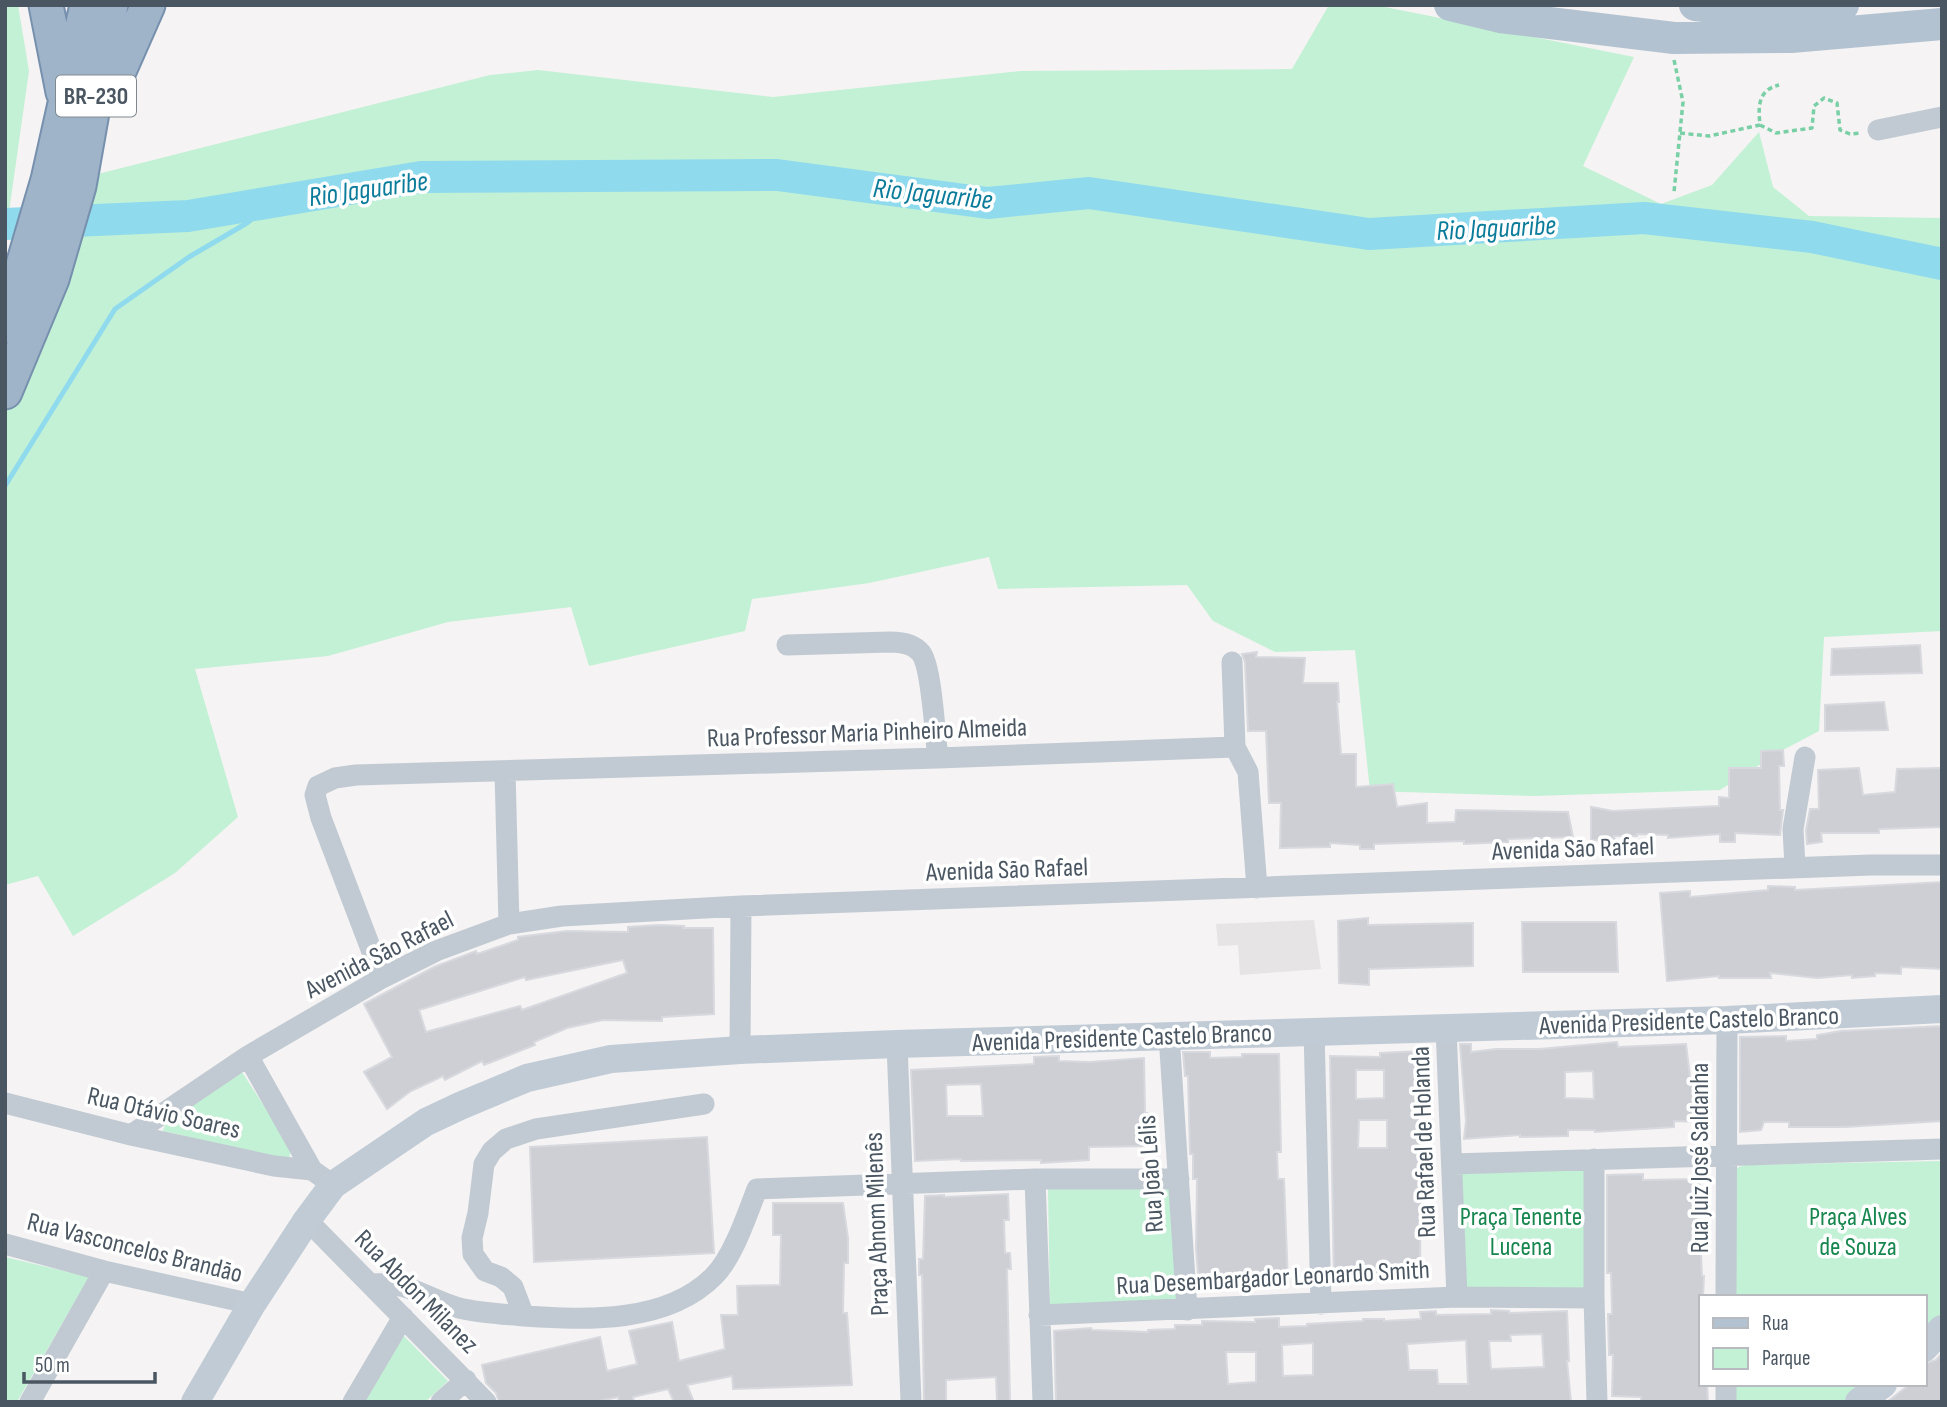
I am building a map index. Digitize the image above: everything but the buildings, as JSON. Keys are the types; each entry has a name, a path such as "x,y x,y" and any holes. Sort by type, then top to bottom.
{"highway":[{"path":"46,5 65,106"},
{"name":"BR-230","path":"5,392 63,183 65,106 88,5"},
{"name":"BR-230","path":"63,183 87,150 111,5"},
{"path":"87,150 130,42 148,5"},
{"name":"BR-230","path":"5,326 37,275"}],"main road":[{"path":"1450,5 1500,17 1674,38 1791,37 1942,24"},
{"path":"1500,17 1552,16 1567,5"},
{"path":"1695,5 1734,10 1815,9 1843,5"},
{"name":"Avenida Presidente Castelo Branco","path":"195,1402 252,1304 307,1220 323,1178 426,1122 527,1078 611,1059 740,1050 897,1044 1727,1020 1942,1009"},
{"path":"1926,1346 1942,1329"},
{"path":"1859,1402 1880,1386"}],"street":[{"path":"1878,130 1942,117"},
{"path":"788,645 890,642 916,648 927,664 938,758"},
{"path":"1231,662 1235,747 1248,772 1257,888"},
{"name":"Rua Professor Maria Pinheiro Almeida","path":"382,978 321,818 315,795 318,786 326,781 356,775 1235,747"},
{"path":"1795,867 1793,830 1805,757"},
{"path":"505,772 509,924"},
{"name":"Avenida São Rafael","path":"131,1135 248,1056 382,978 436,951 509,924 562,916 741,906 1795,867 1942,865"},
{"path":"740,1050 741,906"},
{"name":"Rua Juiz José Saldanha","path":"1726,1295 1727,1020"},
{"name":"Rua Rafael de Holanda","path":"1446,1028 1457,1297"},
{"path":"1314,1031 1321,1304"},
{"name":"Rua João Lélis","path":"1169,1035 1187,1310"},
{"name":"Praça Abnom Milenês","path":"897,1044 911,1402"},
{"name":"Rua Otávio Soares","path":"248,1056 323,1178"},
{"name":"Rua Otávio Soares","path":"5,1103 131,1135 323,1178"},
{"path":"524,1316 513,1287 502,1277 485,1271 473,1254 472,1238 484,1164 492,1151 506,1139 537,1129 704,1104"},
{"path":"1452,1164 1942,1149"},
{"path":"1594,1159 1597,1402"},
{"path":"371,1284 390,1283 458,1307 492,1314 578,1318 631,1314 666,1307 688,1297 716,1275 739,1236 757,1189 1035,1180 1179,1179"},
{"path":"1035,1180 1043,1402"},
{"name":"Rua Abdon Milanez","path":"307,1220 486,1402"},
{"name":"Rua Vasconcelos Brandão","path":"5,1244 104,1271 252,1304"},
{"path":"30,1402 104,1271"},
{"name":"Rua Desembargador Leonardo Smith","path":"1039,1315 1457,1297 1594,1298"},
{"path":"353,1402 403,1317"},
{"path":"441,1402 466,1380"}],"path":[{"path":"1674,38 1674,69 1683,102 1674,192"},
{"path":"1760,125 1759,101 1766,91 1779,85"},
{"path":"1680,133 1709,136 1760,125 1776,133 1812,128 1814,106 1824,98 1837,103 1840,130 1850,134 1878,130"}],"shaded area":[{"path":"1314,920 1321,969 1240,975 1238,945 1218,946 1216,924"}],"green space":[{"path":"5,5 18,5 29,71 5,240"},
{"path":"1329,5 1375,5 1634,57 1583,166 1661,204 1712,185 1759,132 1773,187 1809,216 1942,218 1942,631 1824,637 1819,731 1783,750 1720,790 1534,796 1370,791 1355,650 1275,652 1213,621 1187,585 998,589 989,557 869,583 752,599 745,631 589,666 571,607 448,622 328,656 195,669 238,817 175,873 73,936 38,876 5,885 5,409 12,398 78,179 490,75 538,70 773,97 1020,71 1292,69"},
{"path":"242,1072 291,1148 289,1160 163,1131 166,1122"},
{"name":"Praça Alves de Souza","path":"1942,1161 1942,1313 1926,1330 1926,1295 1735,1295 1734,1169 1744,1165"},
{"name":"Praça Tenente Lucena","path":"1585,1168 1586,1292 1457,1297 1455,1170"},
{"path":"1173,1186 1178,1303 1050,1308 1048,1189"},
{"path":"5,1257 89,1277 17,1402 5,1402"},
{"path":"403,1335 448,1381 425,1402 363,1402"},
{"path":"1734,1386 1867,1386 1846,1402 1734,1402"}],"waterway":[{"name":"Rio Jaguaribe","path":"5,224 188,216 421,177 777,175 988,203 1089,193 1369,234 1644,218 1812,237 1942,264"},
{"path":"5,486 115,309 189,257 247,223 271,203"}]}
